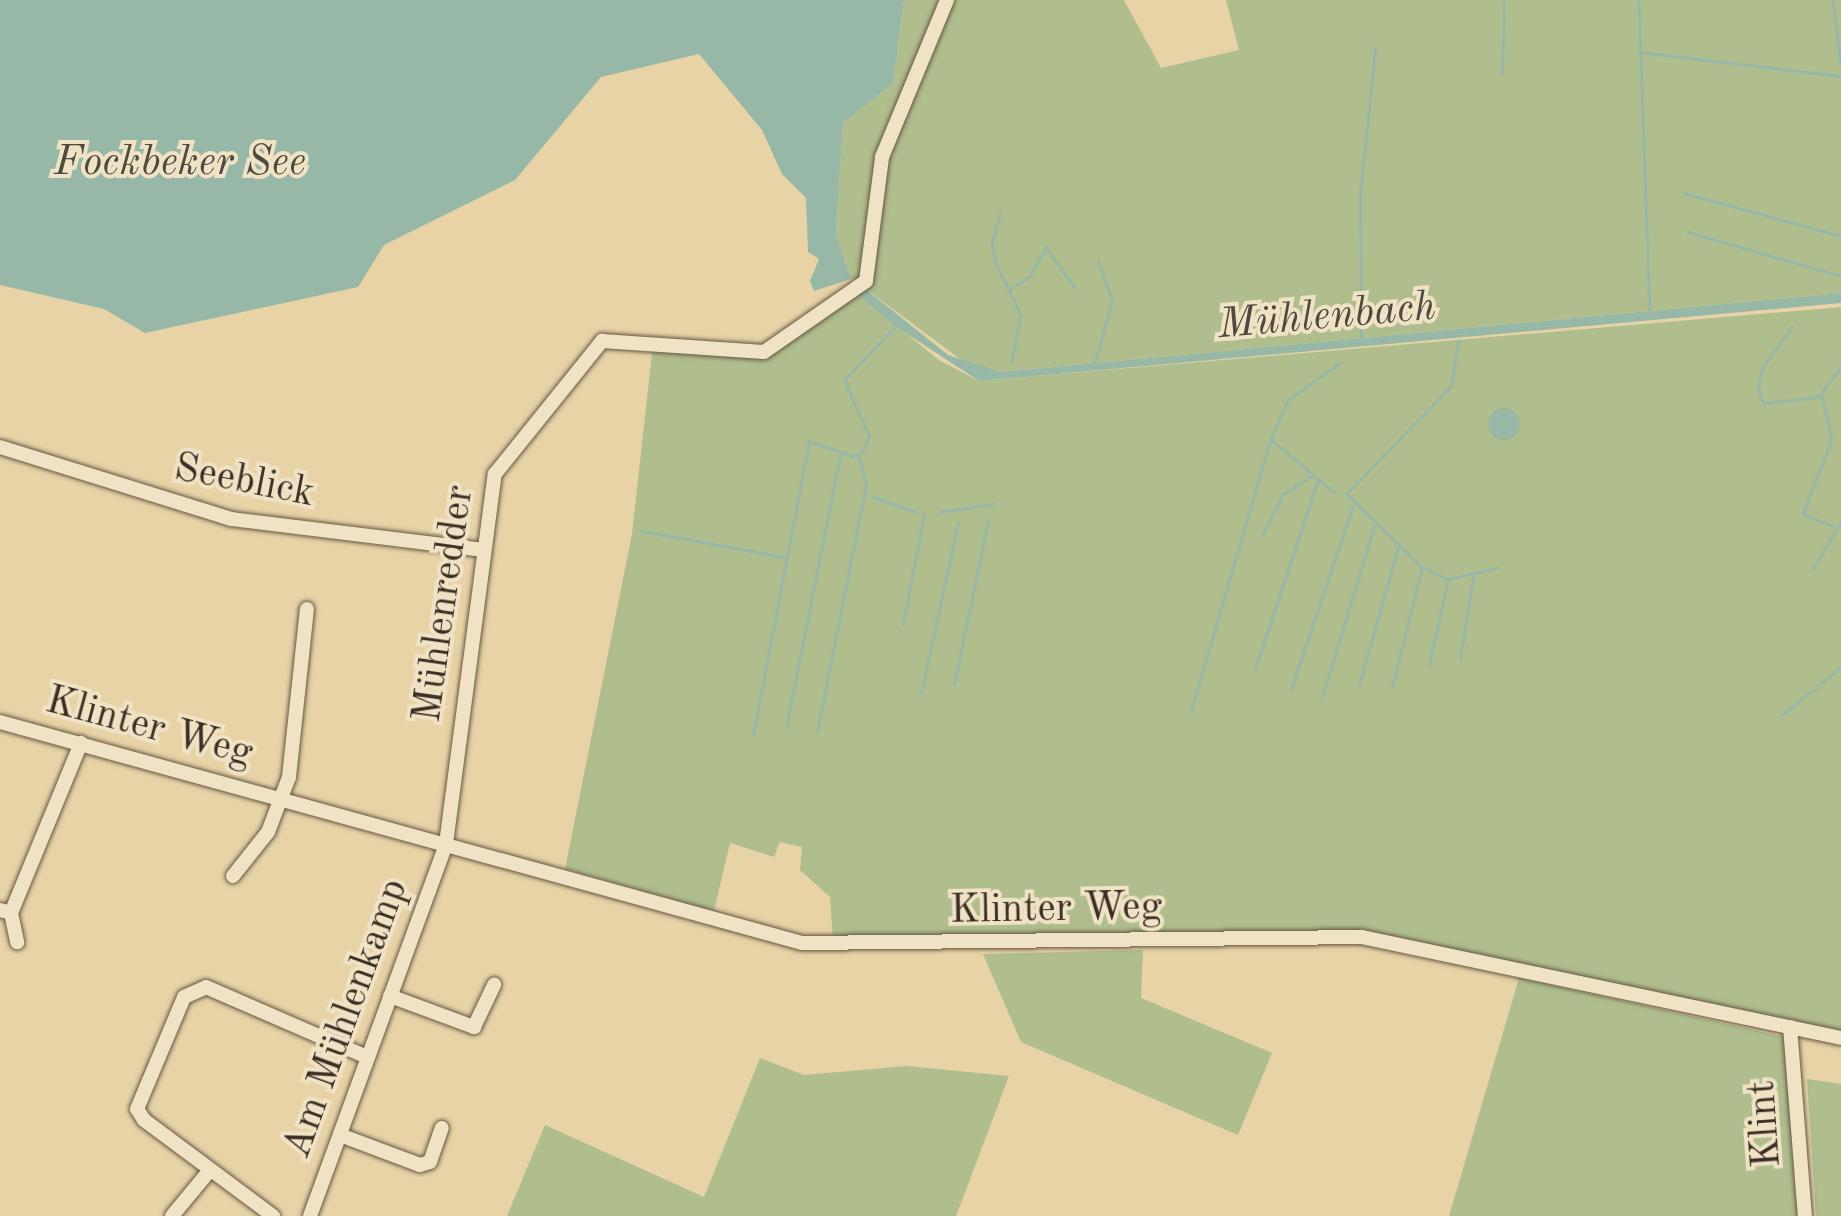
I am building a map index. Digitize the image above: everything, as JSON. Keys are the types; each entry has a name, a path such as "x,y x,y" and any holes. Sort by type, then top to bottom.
{"street":[{"name":"Mühlenredder","path":"446,844 495,474 594,346 649,340 764,352 862,285 882,157 947,0"},
{"name":"Seeblick","path":"0,447 231,519 483,550"},
{"name":"Klinter Weg","path":"281,796 289,777 307,609"},
{"name":"Klinter Weg","path":"0,722 281,796 802,943 1362,937 1841,1038"},
{"path":"17,942 5,912 82,743"},
{"path":"233,876 268,832 281,796"},
{"name":"Am Mühlenkamp","path":"310,1216 446,844"},
{"path":"390,996 474,1027 494,985"},
{"path":"273,1216 137,1109 184,997 194,988 206,986 368,1057"},
{"name":"Klint","path":"1790,1026 1805,1216"},
{"path":"340,1135 420,1166 430,1162 442,1128"},
{"path":"172,1216 210,1170"}],"green space":[{"path":"904,0 942,0 877,156 865,278 851,279 836,234 843,123 893,84"},
{"path":"950,0 1124,0 1161,68 1239,50 1226,0 1841,0 1841,293 1000,372 972,368 862,286 886,159"},
{"path":"856,293 939,360 979,381 1841,307 1841,1031 1363,930 833,940 830,897 800,870 802,847 780,842 774,857 730,843 714,911 565,869 632,534 653,345 765,358"},
{"path":"1143,950 1141,998 1272,1053 1238,1135 1021,1042 983,954"},
{"path":"1519,978 1786,1037 1799,1216 1449,1216"},
{"path":"760,1058 804,1075 907,1066 1009,1076 956,1216 507,1216 545,1125 704,1197"},
{"path":"1807,1079 1841,1084 1841,1216 1816,1216"}],"water":[{"name":"Fockbeker See","path":"0,0 904,0 893,84 843,123 836,234 851,279 814,291 810,281 819,259 808,252 806,198 782,174 762,130 699,54 601,77 515,180 384,245 358,287 145,333 104,309 0,285"},
{"path":"862,286 948,355 1000,372 1841,293 1841,303 979,381 895,326 856,293"},
{"path":"1504,408 1515,413 1520,424 1515,435 1504,440 1493,435 1488,424 1493,413"}],"waterway":[{"path":"1502,75 1504,0"},
{"path":"1639,0 1650,313"},
{"path":"1833,0 1841,64"},
{"name":"Mühlenbach","path":"1361,337 1360,195 1375,49"},
{"path":"1640,52 1841,76"},
{"path":"1684,193 1841,236"},
{"path":"1001,212 992,243 996,263 1021,315 1012,361"},
{"path":"1688,232 1841,276"},
{"path":"1010,289 1030,276 1046,247 1075,288"},
{"path":"1094,365 1112,301 1098,261"},
{"path":"753,735 809,441 853,456 862,452 869,437 844,380 897,325"},
{"path":"1792,327 1763,368 1758,389 1764,403 1818,397 1841,366"},
{"path":"1459,341 1451,387 1347,494 1422,567 1448,579 1497,568"},
{"path":"1191,711 1270,440 1288,400 1340,363"},
{"path":"1822,396 1832,440 1803,514 1833,526"},
{"path":"1272,440 1334,492"},
{"path":"786,728 840,455"},
{"path":"817,732 866,484 858,455"},
{"path":"1262,535 1283,494 1310,477"},
{"path":"1255,669 1318,480"},
{"path":"873,497 916,512"},
{"path":"939,512 993,504"},
{"path":"1291,689 1353,506"},
{"path":"903,624 924,514"},
{"path":"954,685 988,521"},
{"path":"1813,569 1841,522"},
{"path":"921,693 958,523"},
{"path":"1322,697 1374,527"},
{"path":"642,531 784,557"},
{"path":"1359,685 1398,547"},
{"path":"1392,687 1422,567"},
{"path":"1460,658 1474,573"},
{"path":"1429,665 1448,579"},
{"path":"1782,715 1841,667"}]}
